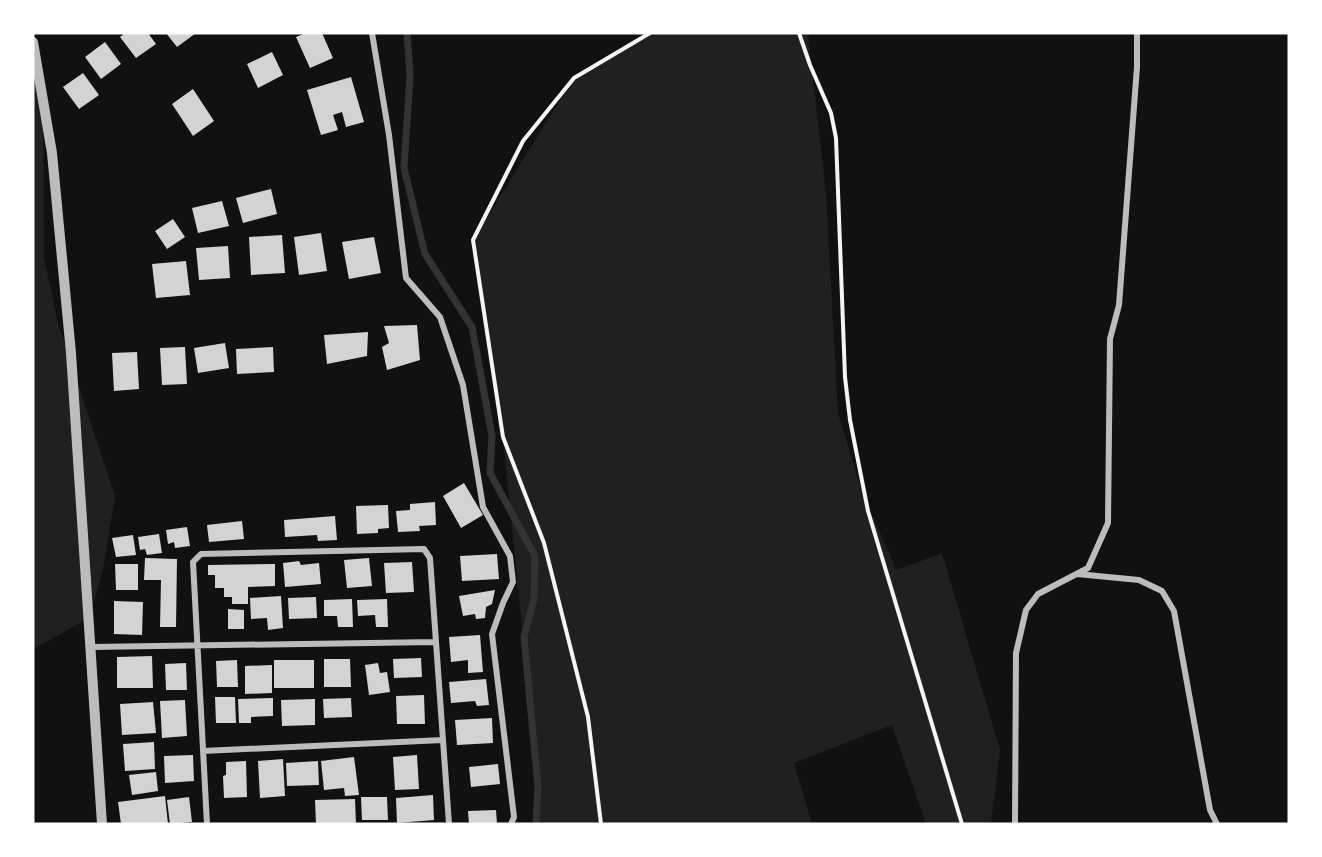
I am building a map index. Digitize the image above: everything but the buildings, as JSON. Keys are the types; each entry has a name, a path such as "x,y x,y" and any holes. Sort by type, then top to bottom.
{"street":[{"path":"372,33 389,135 406,278 440,317 463,385 483,507 510,556 513,582 492,634 514,817 512,824"},
{"path":"1015,824 1016,653 1026,610 1038,594 1088,568 1108,523 1110,339 1119,305 1137,67 1137,33"},
{"path":"33,42 54,165 71,353 102,824"},
{"path":"207,824 193,562 201,554 424,549 430,558 449,824"},
{"path":"1075,574 1138,580 1162,591 1174,611 1210,810 1217,824"},
{"path":"91,647 436,642"},
{"path":"203,751 443,740"}],"path":[{"path":"601,824 585,706 544,543 503,438 473,240 523,141 574,78 650,33"},
{"path":"799,33 831,113 836,138 845,377 850,420 868,511 962,824"}],"shaded area":[{"path":"650,33 808,33 826,193 838,413 864,498 897,570 942,553 1000,750 991,824 926,824 892,725 794,763 812,824 537,824 538,787 503,438 473,240 574,78"},
{"path":"33,59 43,94 44,257 58,324 115,496 103,569 89,618 33,649"}],"waterway":[{"path":"407,33 410,76 404,168 425,254 472,327 492,436 490,473 535,556 534,599 524,637 538,787 536,824"}]}
